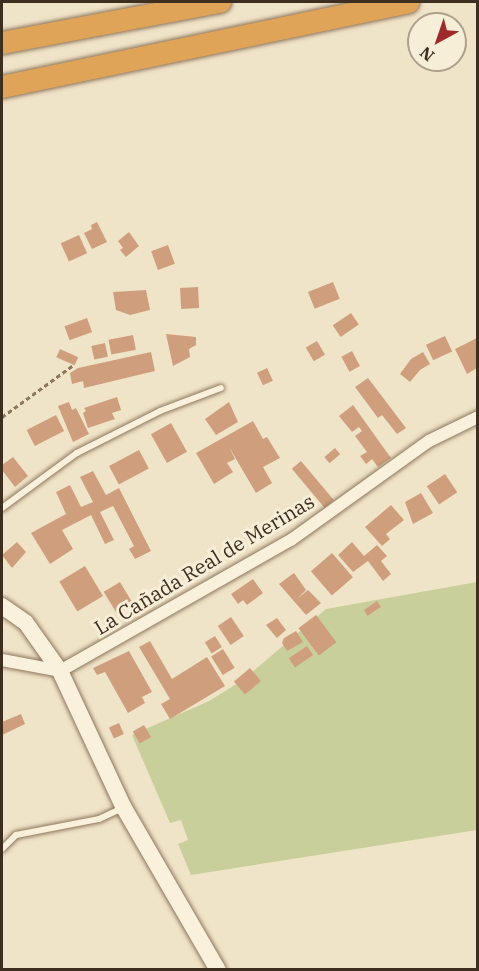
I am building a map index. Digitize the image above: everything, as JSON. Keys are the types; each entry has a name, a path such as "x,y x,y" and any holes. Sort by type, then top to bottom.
{"highway":[{"path":"2,43 220,2"},
{"path":"2,87 408,2"}],"main road":[{"path":"2,606 26,623 60,671 123,808 218,969"}],"street":[{"name":"La Cañada Real de Merinas","path":"60,671 291,540 429,441 477,417"},
{"path":"2,660 60,671"}],"lane":[{"path":"2,508 77,453 160,411 221,388"},
{"path":"2,849 16,835 99,819 123,808"}],"path":[{"path":"2,417 72,366"}],"green space":[{"path":"477,582 477,830 191,875 178,844 188,840 181,820 170,823 132,735 209,701 243,680 326,609"}],"building":[{"path":"97,222 107,242 92,249 84,233 92,229 91,225"},
{"path":"129,232 139,246 126,257 120,250 123,248 118,241"},
{"path":"79,235 87,253 69,261 61,243"},
{"path":"168,245 175,264 158,270 151,251"},
{"path":"333,282 340,299 315,309 308,292"},
{"path":"198,287 199,308 181,309 180,288"},
{"path":"146,290 150,310 130,315 116,310 113,292"},
{"path":"351,313 359,325 341,337 333,325"},
{"path":"87,318 92,332 70,340 64,326"},
{"path":"166,334 196,337 196,345 189,349 190,357 173,366"},
{"path":"133,335 136,350 111,354 108,340"},
{"path":"445,336 452,351 433,360 426,345"},
{"path":"477,338 477,368 467,374 455,349"},
{"path":"317,341 325,355 314,361 306,348"},
{"path":"105,343 108,357 94,360 91,346"},
{"path":"60,349 78,357 75,365 56,357"},
{"path":"352,351 360,366 349,372 341,357"},
{"path":"151,352 155,371 84,388 83,381 72,384 70,373 78,368"},
{"path":"423,352 430,364 420,370 410,382 400,374 411,359"},
{"path":"267,368 273,381 263,385 257,373"},
{"path":"368,378 406,428 397,434 382,415 378,418 355,387"},
{"path":"117,397 121,410 112,413 115,419 88,428 83,413 86,411 84,408"},
{"path":"69,402 72,410 76,408 89,434 73,442 58,406"},
{"path":"229,402 238,422 216,435 205,419"},
{"path":"353,405 391,458 378,467 372,459 366,464 360,456 367,452 355,436 362,431 359,427 352,432 339,416"},
{"path":"56,415 64,431 35,446 27,430"},
{"path":"253,421 263,439 267,437 280,458 263,467 272,483 256,493 229,447 235,459 227,463 233,472 214,484 196,453"},
{"path":"171,423 187,452 167,463 151,434"},
{"path":"335,448 340,454 329,463 324,457"},
{"path":"139,450 149,469 119,485 109,466"},
{"path":"13,457 28,476 15,487 2,470 2,465"},
{"path":"301,461 334,500 325,508 292,469"},
{"path":"93,471 106,495 119,488 151,551 135,559 129,549 134,546 113,506 100,512 114,540 105,544 91,515 62,530 73,549 50,564 31,533 66,514 56,492 70,485 81,507 93,502 80,477"},
{"path":"445,474 457,492 439,505 427,486"},
{"path":"421,493 433,513 413,524 405,502"},
{"path":"391,505 404,520 386,534 390,539 382,546 365,527"},
{"path":"17,542 26,552 12,568 2,555"},
{"path":"352,542 364,556 377,545 387,556 381,561 391,574 383,581 368,561 353,572 338,555"},
{"path":"332,553 353,577 332,596 311,571"},
{"path":"85,566 103,596 77,611 59,581"},
{"path":"294,573 306,590 297,599 308,590 321,603 306,615 279,584"},
{"path":"253,579 263,593 247,605 243,600 238,604 231,594"},
{"path":"120,582 133,604 117,614 104,592"},
{"path":"377,601 381,607 368,616 364,610"},
{"path":"316,615 336,642 319,655 298,628"},
{"path":"231,617 244,636 231,645 218,626"},
{"path":"277,618 286,630 277,638 266,625"},
{"path":"296,631 303,642 287,651 282,643 284,638"},
{"path":"215,636 222,647 212,653 205,642"},
{"path":"150,641 172,679 207,657 225,686 170,719 161,704 170,699 139,647"},
{"path":"307,646 313,655 295,667 289,658"},
{"path":"223,649 235,668 223,675 211,656"},
{"path":"129,651 152,692 142,697 145,703 128,713 105,672 97,675 93,668"},
{"path":"250,668 261,681 245,695 234,681"},
{"path":"21,714 25,724 2,735 2,722"},
{"path":"119,723 124,734 114,738 109,727"},
{"path":"144,725 151,737 140,744 133,732"}]}
